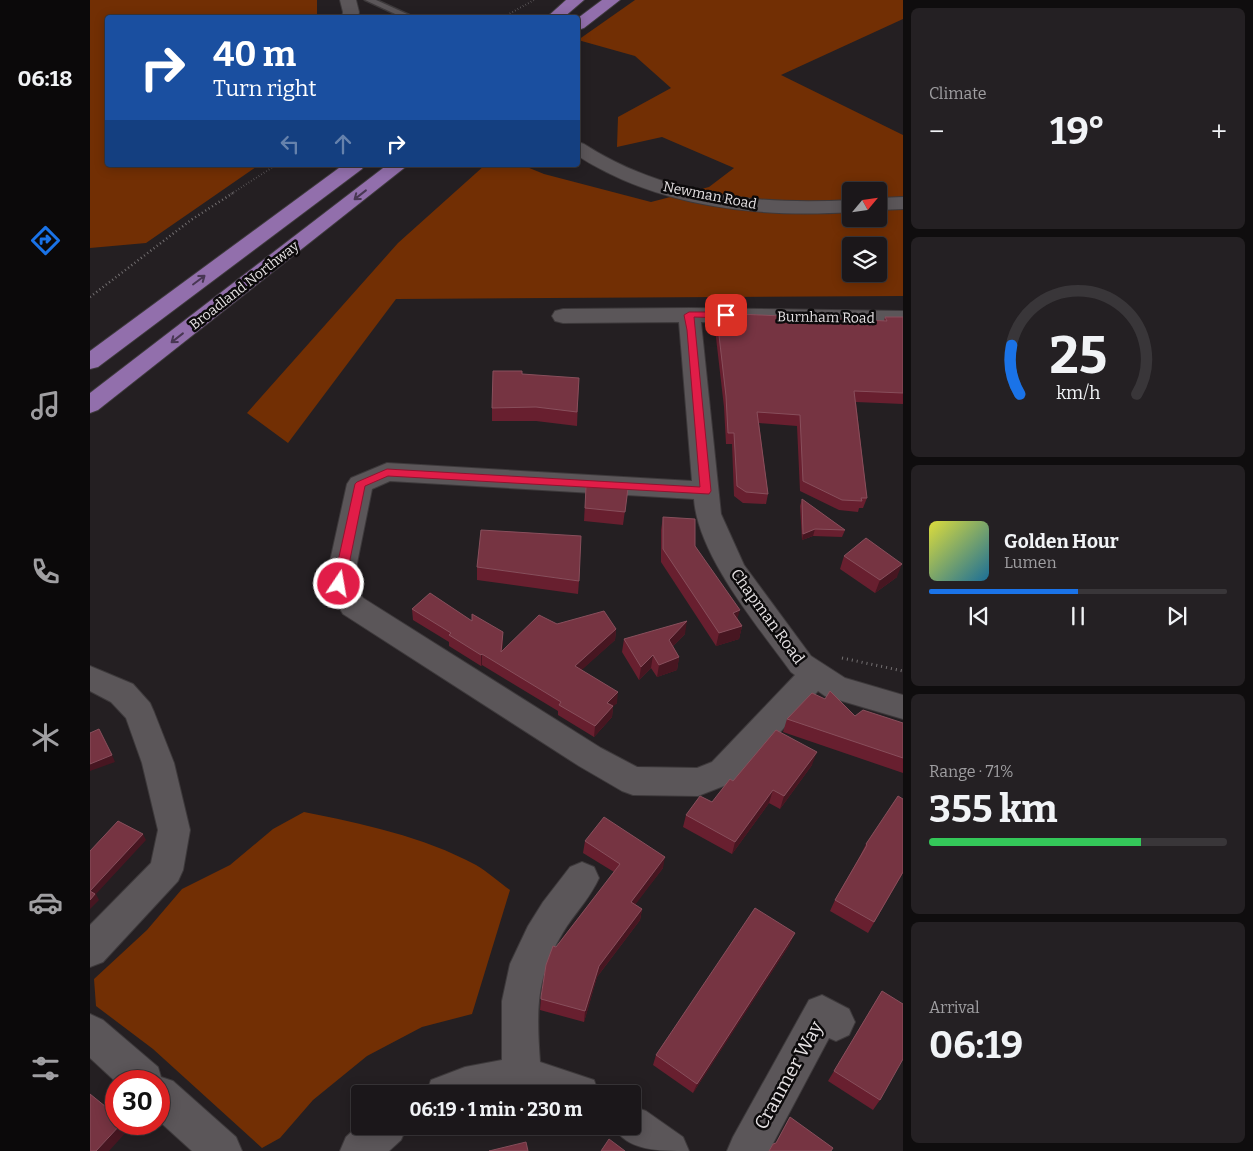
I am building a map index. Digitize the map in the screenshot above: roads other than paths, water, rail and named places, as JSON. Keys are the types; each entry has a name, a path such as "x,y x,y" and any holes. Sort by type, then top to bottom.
{"highway":[{"path":"557,15 576,0"},
{"path":"580,24 612,0"},
{"name":"Broadland Northway","path":"90,362 352,167"},
{"name":"Broadland Northway","path":"90,406 395,167"}],"street":[{"path":"348,0 352,12 351,15"},
{"name":"Newman Road","path":"580,149 602,164 636,179 682,192 750,205 842,207"},
{"path":"888,204 903,203"},
{"name":"Burnham Road","path":"564,316 689,315 903,318"},
{"name":"Chapman Road","path":"689,315 692,330 708,514 732,569 801,664 826,665 836,687 901,700"},
{"path":"706,491 387,472 360,484 339,584 353,606 590,757 633,781 698,782 723,772 826,665"},
{"path":"90,678 122,693 139,712 158,763 174,830 166,870 90,950"},
{"path":"522,1075 519,1026 523,980 536,946 559,907 582,878"},
{"name":"Cranmer Way","path":"747,1151 822,1013 836,1022"},
{"path":"90,1033 132,1070"},
{"path":"470,1085 522,1075 553,1085"},
{"path":"170,1105 222,1151"},
{"path":"641,1131 669,1151"},
{"path":"360,1151 377,1135"}],"lane":[{"path":"369,0 405,15"}]}
